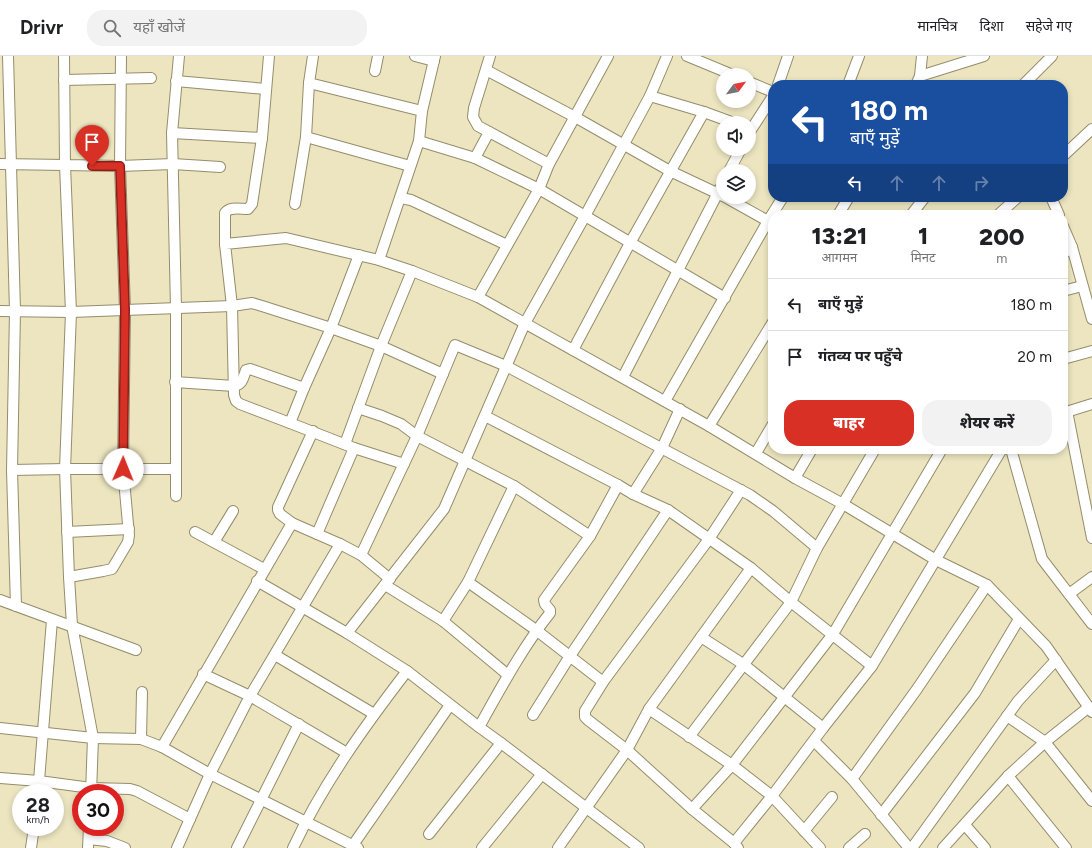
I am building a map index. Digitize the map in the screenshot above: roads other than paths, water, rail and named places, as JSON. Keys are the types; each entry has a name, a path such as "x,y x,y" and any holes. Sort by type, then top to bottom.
{"street":[{"path":"8,56 15,311 12,470 16,606"},
{"path":"64,56 65,165 71,312 65,469 67,532 72,625 93,738 91,784"},
{"path":"69,577 112,568 116,564 129,539 123,469 125,310 120,166 121,56"},
{"path":"176,496 176,308 172,133 179,56"},
{"path":"268,56 262,138 252,204 248,209 229,209 226,213 225,244 232,306 234,395 236,401 240,404 350,446 404,464"},
{"path":"295,204 306,137 309,83 313,56"},
{"path":"376,72 378,56"},
{"path":"379,260 419,141 422,111 435,59 414,56"},
{"path":"490,56 474,108 473,118 478,126 549,164"},
{"path":"478,297 539,189 549,164 608,56"},
{"path":"347,633 444,509 525,323 650,96 667,56"},
{"path":"687,56 716,68"},
{"path":"780,80 788,56"},
{"path":"850,80 859,56"},
{"path":"918,80 922,56"},
{"path":"921,80 984,56"},
{"path":"1029,80 1052,56"},
{"path":"486,70 575,117 670,171 716,192"},
{"path":"64,80 151,78"},
{"path":"176,81 266,89"},
{"path":"309,83 422,111"},
{"path":"756,85 768,90"},
{"path":"650,96 716,116"},
{"path":"756,121 768,103"},
{"path":"573,350 630,243 704,112"},
{"path":"1068,151 1092,129"},
{"path":"475,158 489,132"},
{"path":"172,133 262,138"},
{"path":"306,137 410,166"},
{"path":"419,141 475,158 539,189 725,298"},
{"path":"0,164 120,166 173,164 220,167"},
{"path":"400,198 411,200 507,245"},
{"path":"915,210 921,202"},
{"path":"1004,210 1012,202"},
{"path":"622,377 678,271 717,204"},
{"path":"739,204 768,220"},
{"path":"665,401 768,224"},
{"path":"225,244 286,238 379,260 412,270 478,297 710,426 795,478 843,504 936,560 987,585 1046,646 1090,710 1045,742 1008,776 944,848"},
{"path":"1068,238 1092,319"},
{"path":"1068,250 1072,247"},
{"path":"290,423 331,328 359,255"},
{"path":"317,534 350,446 358,408 412,270"},
{"path":"1068,290 1082,286"},
{"path":"0,311 71,312 257,304 381,346 443,374"},
{"path":"710,426 768,330"},
{"path":"361,555 417,436 455,345 506,366 741,490 773,511 817,548"},
{"path":"1068,358 1092,351"},
{"path":"175,382 234,386 242,383 246,370 250,369 304,388"},
{"path":"1068,411 1092,404"},
{"path":"358,408 401,424 417,436 514,486 590,536"},
{"path":"633,494 662,448 680,409"},
{"path":"485,416 633,494 668,510 751,568 791,602 872,666"},
{"path":"1068,426 1092,538"},
{"path":"313,431 278,510 280,514 292,523 361,555 388,582 444,621 508,675"},
{"path":"756,453 768,433"},
{"path":"795,478 809,454"},
{"path":"689,737 791,602 817,548 872,454"},
{"path":"692,809 732,765 833,634 939,454"},
{"path":"741,490 709,540 603,682 585,711 585,717 627,750 692,809 736,845 823,728 872,666 999,454"},
{"path":"1012,454 1042,559 1092,624"},
{"path":"12,470 176,469"},
{"path":"479,727 508,675 536,630 550,613 550,610 545,604 544,600 590,536 618,485"},
{"path":"444,621 468,582 514,486"},
{"path":"533,715 570,656 668,510"},
{"path":"214,542 233,511"},
{"path":"162,747 292,523"},
{"path":"67,532 129,529"},
{"path":"195,532 264,569"},
{"path":"177,848 210,774 250,696 340,544"},
{"path":"558,848 627,750 649,709 751,568"},
{"path":"1069,594 1092,577"},
{"path":"258,581 347,633 407,671 639,848"},
{"path":"468,582 536,630 603,682"},
{"path":"852,779 917,689 987,585"},
{"path":"0,600 52,620 72,625 136,650"},
{"path":"881,815 975,693 1020,619"},
{"path":"39,784 52,620"},
{"path":"701,637 743,664 823,728"},
{"path":"275,655 374,714"},
{"path":"912,848 1018,701 1056,660"},
{"path":"293,848 306,821 347,753 374,714 407,671"},
{"path":"203,674 250,696 347,753"},
{"path":"142,692 142,739"},
{"path":"0,728 93,738 142,739 162,747 210,774 355,846 450,705"},
{"path":"649,709 732,765 772,796 820,848"},
{"path":"1007,716 1045,742 1092,801"},
{"path":"237,848 299,724"},
{"path":"814,741 852,779 909,848"},
{"path":"429,834 501,743"},
{"path":"482,848 542,774"},
{"path":"1008,776 1066,848"},
{"path":"0,778 39,781 72,787"},
{"path":"124,789 137,791 190,819"},
{"path":"804,831 832,797"},
{"path":"965,825 985,848"},
{"path":"849,848 865,834"},
{"path":"32,848 33,836"},
{"path":"89,843 107,841 125,848"}]}
